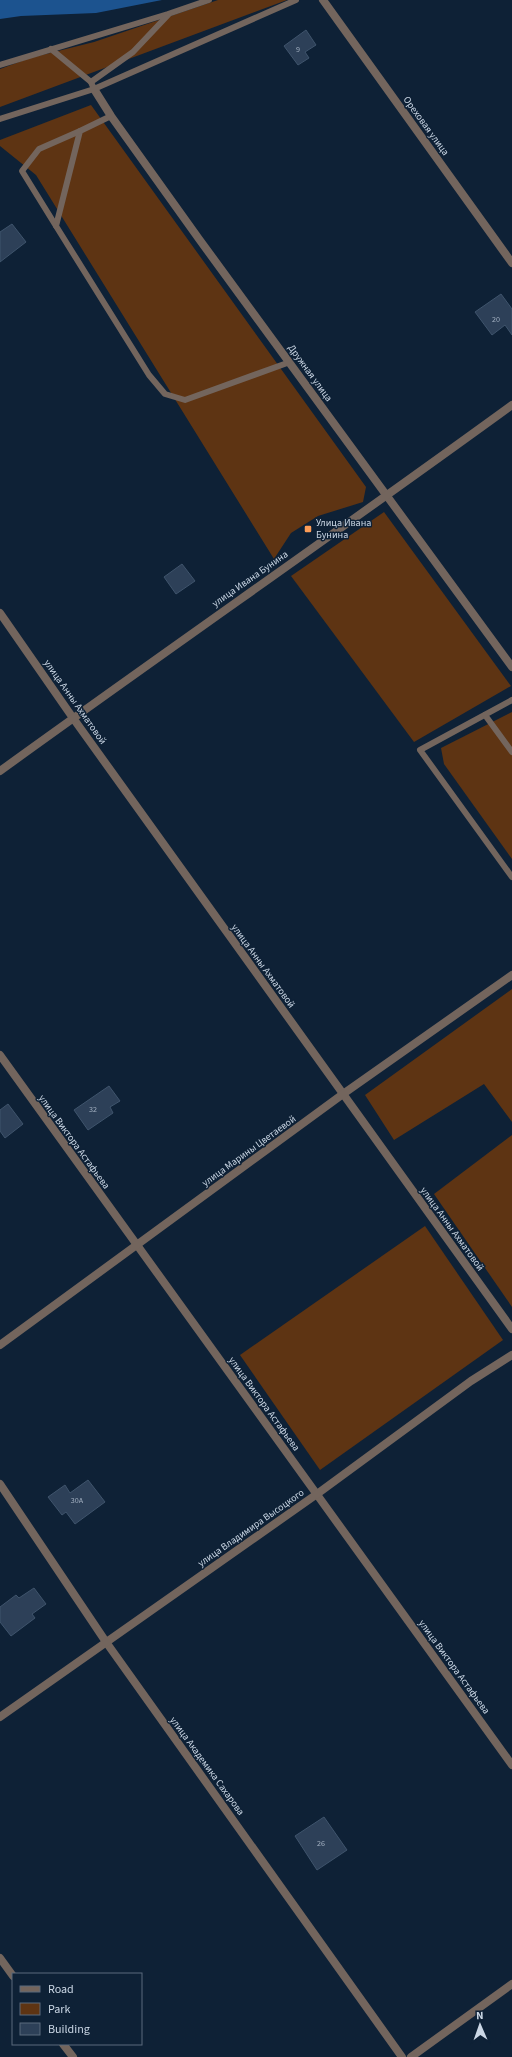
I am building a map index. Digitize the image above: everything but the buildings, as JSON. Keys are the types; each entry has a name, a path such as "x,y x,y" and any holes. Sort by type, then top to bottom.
{"street":[{"name":"Ореховая улица","path":"323,0 512,263"},
{"name":"Дружная улица","path":"92,86 111,116 512,666"},
{"name":"улица Ивана Бунина","path":"0,771 273,575 388,496 512,405"},
{"name":"улица Анны Ахматовой","path":"0,613 73,718 512,1329"},
{"name":"улица Марины Цветаевой","path":"0,1345 343,1094 512,975"},
{"name":"улица Виктора Астафьева","path":"0,1055 512,1766"},
{"name":"улица Владимира Высоцкого","path":"0,1717 317,1494 471,1381 512,1355"},
{"name":"улица Академика Сахарова","path":"0,1484 106,1642 402,2057"},
{"path":"0,1958 12,1975"},
{"path":"411,2057 512,1984"},
{"path":"64,2045 73,2057"}],"lane":[{"path":"0,65 168,14 208,0"},
{"path":"0,119 92,86 296,0"},
{"path":"92,86 132,52 168,14"},
{"path":"51,49 92,86"},
{"path":"111,116 39,149 22,171 149,375 166,394 185,400 290,362"},
{"path":"56,226 80,131"},
{"path":"512,700 420,750 512,877"},
{"path":"485,715 512,752"}],"green space":[{"path":"218,0 287,0 0,107 0,69 30,58 94,42"},
{"path":"91,105 366,487 363,502 318,516 291,533 274,559 36,175 0,146 0,140"},
{"path":"384,512 511,686 414,742 291,576"},
{"path":"512,712 512,859 444,764 441,748"},
{"path":"512,989 512,1122 484,1084 394,1140 365,1095"},
{"path":"512,1135 512,1307 434,1194"},
{"path":"425,1226 503,1340 320,1470 240,1355"}],"water":[{"path":"0,0 162,0 96,13 21,16 0,19"}],"place":[{"name":"Улица Ивана Бунина","path":"308,529"}]}
